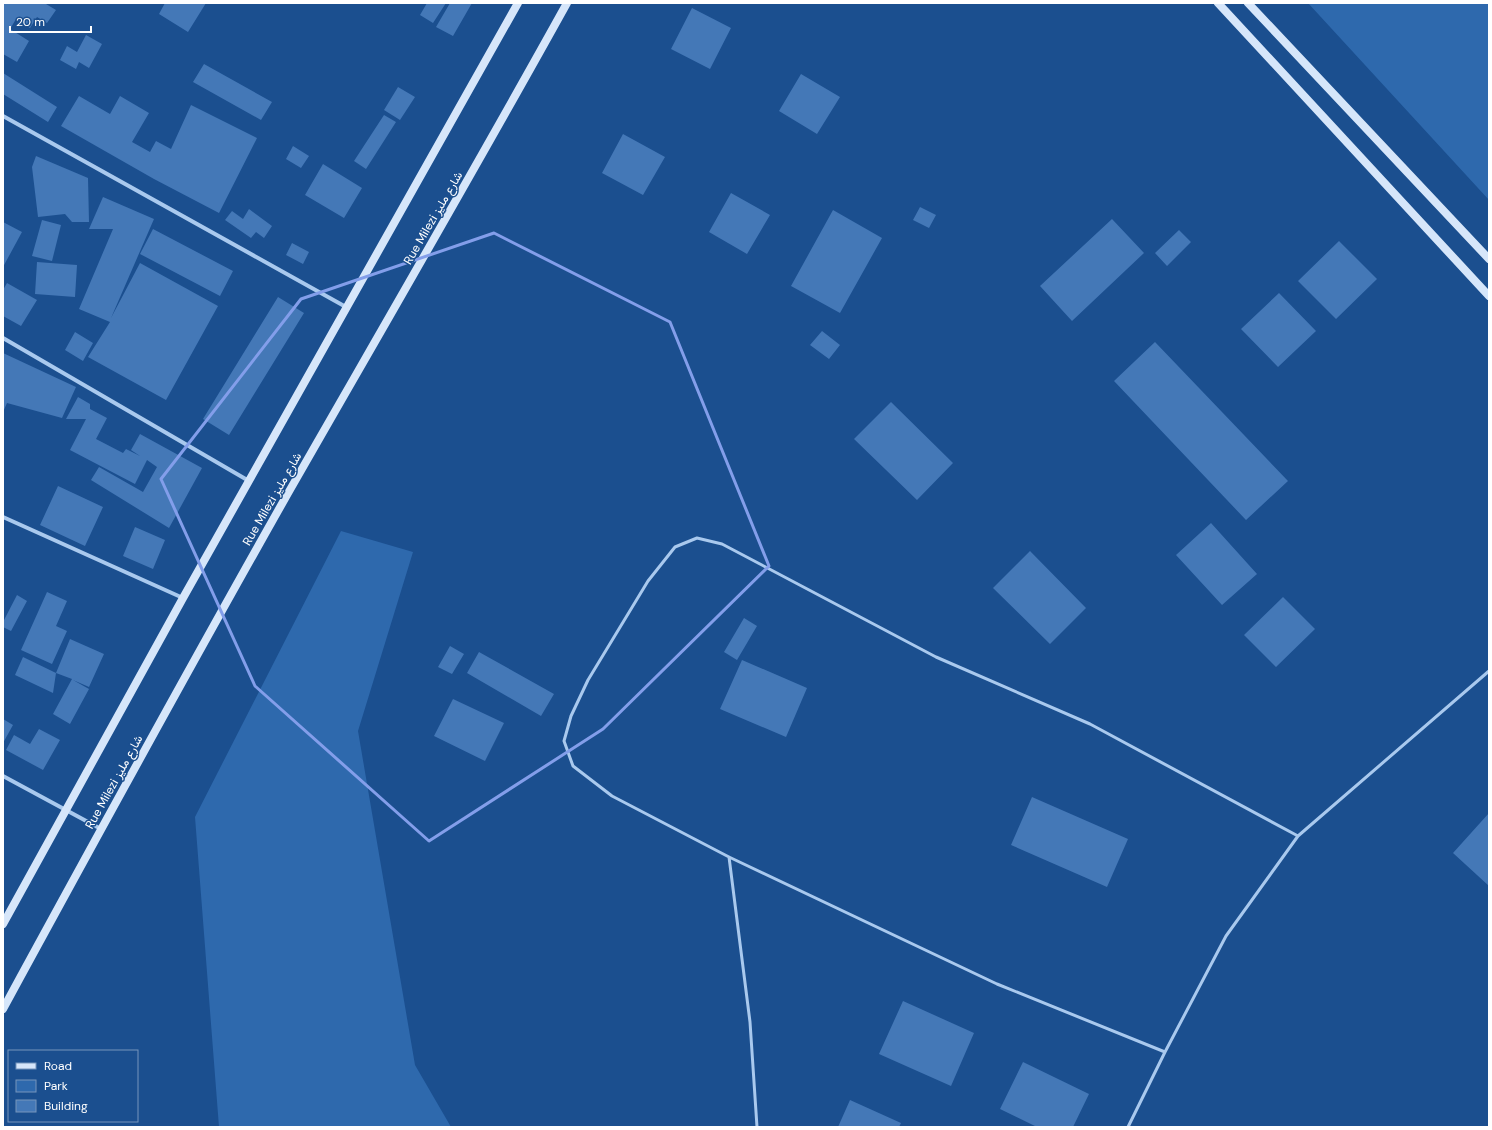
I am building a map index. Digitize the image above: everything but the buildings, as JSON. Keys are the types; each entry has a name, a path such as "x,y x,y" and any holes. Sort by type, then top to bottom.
{"street":[{"path":"3,924 67,811 183,598 518,3"},
{"name":"Rue Milezi شارع مليز","path":"3,1009 279,509 497,129 566,3"},
{"path":"1218,3 1489,296"},
{"path":"1248,3 1489,259"},
{"path":"3,116 346,307"},
{"path":"3,338 249,481"},
{"path":"3,517 183,598"},
{"path":"3,776 101,829"}],"lane":[{"path":"1165,1052 997,984 729,857 612,796 573,766 564,741 571,716 588,680 648,581 675,547 697,538 722,544 936,657 1090,724 1298,836"},
{"path":"1128,1127 1165,1052 1226,936 1298,836 1489,671"},
{"path":"729,857 750,1022 757,1127"}],"highlighted area":[{"path":"494,233 670,322 769,566 603,729 429,841 255,686 161,479 301,299"}],"green space":[{"path":"1308,3 1489,3 1489,200"},
{"path":"341,531 413,552 358,731 415,1065 451,1127 219,1127 195,817"}]}
